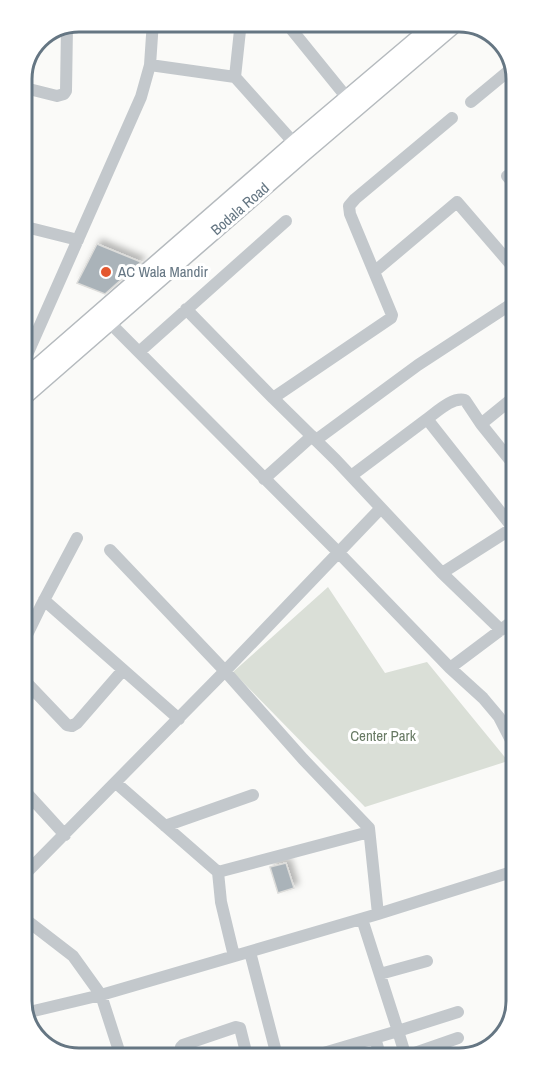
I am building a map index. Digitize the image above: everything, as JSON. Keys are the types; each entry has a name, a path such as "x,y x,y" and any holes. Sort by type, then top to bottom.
{"main road":[{"name":"Bodala Road","path":"32,388 294,143 425,32"},
{"name":"Bodala Road","path":"32,373 105,318 446,32"}],"street":[{"path":"32,344 141,97 150,65 152,32"},
{"path":"234,77 240,32"},
{"path":"294,32 348,99"},
{"path":"32,90 57,96 66,91 67,33"},
{"path":"150,65 234,77 294,143"},
{"path":"471,102 506,76"},
{"path":"273,398 391,318 392,315 350,214 349,206 452,118"},
{"path":"374,272 457,202 506,259"},
{"path":"139,352 286,221"},
{"path":"32,228 78,240"},
{"path":"264,479 314,438 418,365 506,308"},
{"path":"186,309 351,476 442,573 501,630"},
{"path":"105,318 506,723"},
{"path":"351,476 454,400 461,399 465,400 506,455"},
{"path":"481,424 506,404"},
{"path":"427,419 506,518"},
{"path":"32,864 65,835 179,719 381,508"},
{"path":"442,573 506,532"},
{"path":"32,625 77,538"},
{"path":"110,550 369,828 378,914"},
{"path":"44,600 179,719"},
{"path":"450,668 506,626"},
{"path":"32,688 67,725 72,726 123,670"},
{"path":"116,783 218,872 221,902 234,956"},
{"path":"165,826 253,795"},
{"path":"32,799 65,835"},
{"path":"218,872 369,832"},
{"path":"33,1011 101,995 506,875"},
{"path":"362,919 403,1048"},
{"path":"32,924 73,956 101,995 118,1047"},
{"path":"250,952 275,1048"},
{"path":"380,974 427,961"},
{"path":"342,1048 458,1012"},
{"path":"181,1047 236,1027 240,1028 245,1047"},
{"path":"375,1038 378,1048"},
{"path":"429,1048 458,1038"}],"green space":[{"name":"Center Park","path":"328,587 385,673 427,662 506,759 506,762 365,807 233,672"}],"building":[{"name":"AC Wala Mandir","path":"97,244 141,262 105,294 77,283"},
{"path":"286,863 294,888 278,893 270,867"}],"place":[{"name":"AC Wala Mandir","path":"106,272"}]}
